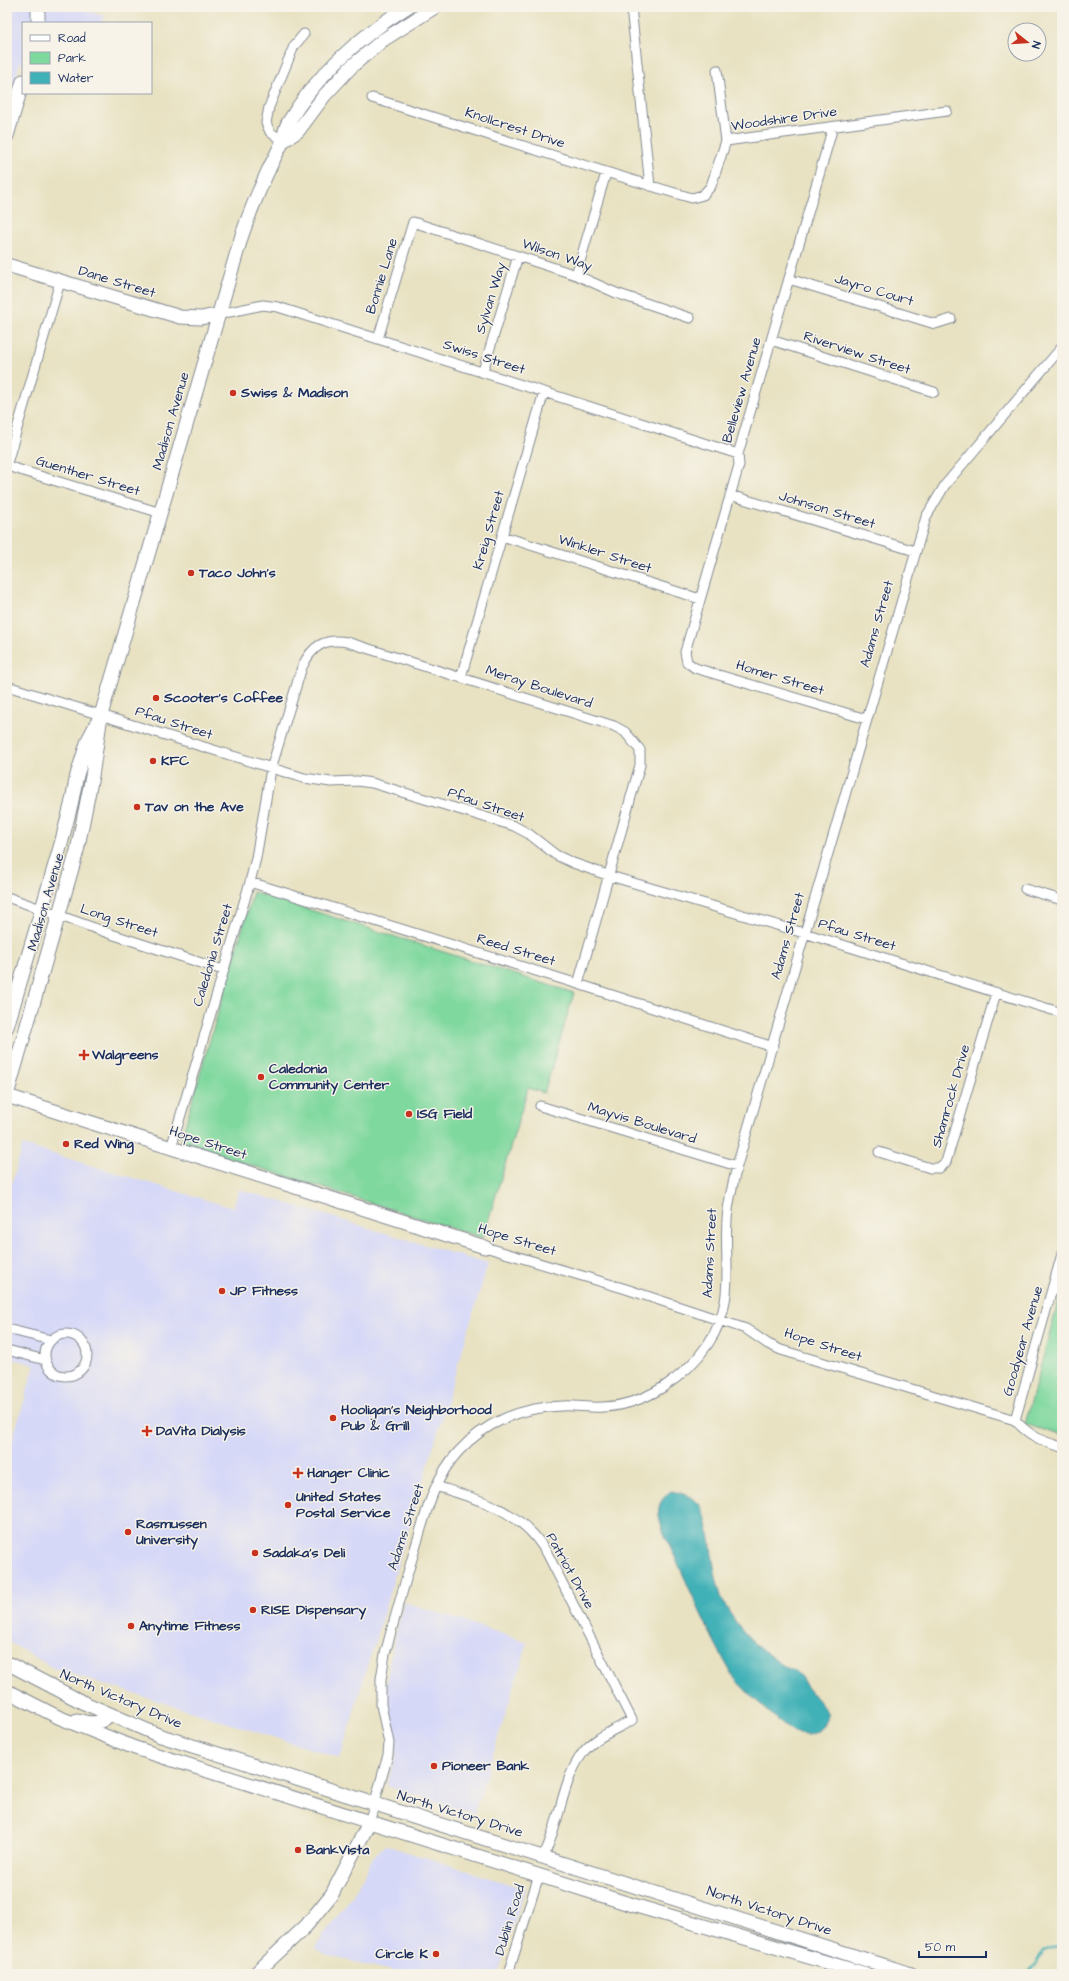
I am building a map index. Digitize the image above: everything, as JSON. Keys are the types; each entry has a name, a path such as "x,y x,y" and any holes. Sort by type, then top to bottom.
{"main road":[{"path":"38,7 38,22"},
{"name":"Madison Avenue","path":"7,1095 84,821 98,743 101,715 252,208 261,184 283,141 287,124 305,98 329,70 375,29 407,7"},
{"name":"Madison Avenue","path":"283,141 298,131 324,96 352,66 389,36 435,7"},
{"path":"7,136 22,84"},
{"name":"Dane Street","path":"7,265 180,317 201,318 220,314"},
{"name":"Madison Avenue","path":"7,1027 69,813 77,775 88,740 101,715"},
{"name":"Hope Street","path":"7,1095 485,1247"},
{"name":"North Victory Drive","path":"7,1663 37,1680 109,1715 158,1735 906,1972"},
{"path":"12,1693 88,1723 96,1723 104,1720 109,1715"},
{"path":"12,1693 94,1733 136,1748 369,1823 866,1974"},
{"name":"Adams Street","path":"256,1974 306,1926 332,1894 369,1823"}],"street":[{"path":"631,7 650,186"},
{"path":"283,141 270,132 266,122 269,107 294,46 304,34"},
{"path":"717,70 726,141"},
{"name":"Knollcrest Drive","path":"372,98 650,186"},
{"name":"Woodshire Drive","path":"650,186 692,198 704,195 711,186 726,141 946,111"},
{"name":"Belleview Avenue","path":"687,662 685,652 739,464 738,454 833,127"},
{"path":"576,275 606,173"},
{"name":"Wilson Way","path":"413,222 576,275 616,293 690,318"},
{"name":"Bonnie Lane","path":"378,339 413,222"},
{"name":"Sylvan Way","path":"483,371 518,256"},
{"name":"Jayro Court","path":"788,279 935,324 951,319"},
{"path":"7,462 60,282"},
{"name":"Swiss Street","path":"220,314 263,304 278,307 483,371 738,454"},
{"name":"Riverview Street","path":"771,340 934,392"},
{"name":"Adams Street","path":"369,1823 389,1749 381,1705 381,1679 385,1654 414,1554 436,1486 458,1452 484,1428 506,1417 533,1409 561,1406 603,1407 625,1404 647,1396 667,1386 690,1366 708,1343 720,1321 727,1294 727,1221 729,1198 737,1166 806,934 866,719 926,517 935,500 946,485 1062,347"},
{"name":"Kreig Street","path":"461,677 544,392"},
{"name":"Guenther Street","path":"7,466 161,513"},
{"name":"Johnson Street","path":"730,495 915,551"},
{"name":"Winkler Street","path":"502,536 700,599"},
{"name":"Meray Boulevard","path":"271,769 302,666 309,653 320,644 335,640 347,642 461,677 614,726 625,732 640,750 640,765 610,876 578,984"},
{"name":"Homer Street","path":"687,662 696,668 866,719"},
{"name":"Pfau Street","path":"7,686 271,769 304,778 331,782 357,781 372,783 514,826 529,834 556,855 573,863 610,876 806,934 1062,1013"},
{"name":"Caledonia Street","path":"171,1148 250,882 256,858 271,769"},
{"name":"Reed Street","path":"250,882 578,984 773,1047"},
{"path":"1025,889 1062,900"},
{"name":"Long Street","path":"7,897 223,970"},
{"name":"Shamrock Drive","path":"879,1152 930,1168 939,1168 946,1162 996,993"},
{"name":"Mayvis Boulevard","path":"540,1106 737,1166"},
{"name":"Hope Street","path":"485,1247 626,1289 746,1329 768,1344 781,1350 1015,1420"},
{"name":"Goodyear Avenue","path":"1015,1420 1062,1254"},
{"path":"7,1329 51,1340"},
{"path":"66,1334 78,1338 86,1348 87,1361 80,1372 67,1377 55,1374 47,1366 45,1360 45,1350 51,1340 61,1335 66,1334"},
{"path":"7,1350 45,1360"},
{"path":"1015,1420 1024,1432 1046,1443 1062,1448"},
{"name":"Patriot Drive","path":"436,1486 487,1503 512,1516 533,1533 551,1559 632,1720 594,1742 582,1754 573,1769 549,1845 542,1857"},
{"name":"Dublin Road","path":"508,1974 539,1875"}],"shaded area":[{"path":"7,7 72,7 105,16 102,22 22,22 22,63 20,63 7,107"},
{"path":"23,1145 233,1208 239,1189 488,1264 340,1758 55,1669 7,1641 7,1457 35,1365 7,1357 7,1199"},
{"path":"404,1602 528,1642 474,1814 387,1786 396,1755 396,1744 386,1695 389,1663"},
{"path":"385,1845 525,1889 498,1974 405,1974 325,1955 315,1947 353,1895 373,1857"}],"green space":[{"name":"ISG Field","path":"253,892 574,993 544,1093 528,1088 483,1238 180,1143"},
{"path":"1062,1288 1062,1436 1025,1424"}],"water":[{"path":"671,1491 690,1497 697,1501 704,1513 715,1573 721,1596 736,1623 759,1647 800,1676 826,1711 828,1715 824,1724 818,1731 810,1735 805,1735 799,1734 785,1726 744,1689 733,1676 705,1623 663,1531 659,1509 662,1500"}],"waterway":[{"path":"1062,1896 1060,1909 1062,1911"},
{"path":"1026,1974 1037,1962 1043,1951 1062,1944"}],"place":[{"name":"Swiss & Madison","path":"233,393"},
{"name":"Taco John's","path":"191,573"},
{"name":"Scooter's Coffee","path":"156,698"},
{"name":"KFC","path":"153,761"},
{"name":"Tav on the Ave","path":"137,807"},
{"name":"Walgreens","path":"84,1055"},
{"name":"Caledonia Community Center","path":"261,1077"},
{"name":"ISG Field","path":"409,1114"},
{"name":"Red Wing","path":"66,1144"},
{"name":"JP Fitness","path":"222,1291"},
{"name":"Hooligan's Neighborhood Pub & Grill","path":"333,1418"},
{"name":"DaVita Dialysis","path":"147,1431"},
{"name":"Hanger Clinic","path":"298,1473"},
{"name":"United States Postal Service","path":"288,1505"},
{"name":"Rasmussen University","path":"128,1532"},
{"name":"Sadaka's Deli","path":"255,1553"},
{"name":"RISE Dispensary","path":"253,1610"},
{"name":"Anytime Fitness","path":"131,1626"},
{"name":"Pioneer Bank","path":"434,1766"},
{"name":"BankVista","path":"298,1850"},
{"name":"Circle K","path":"436,1954"}]}
